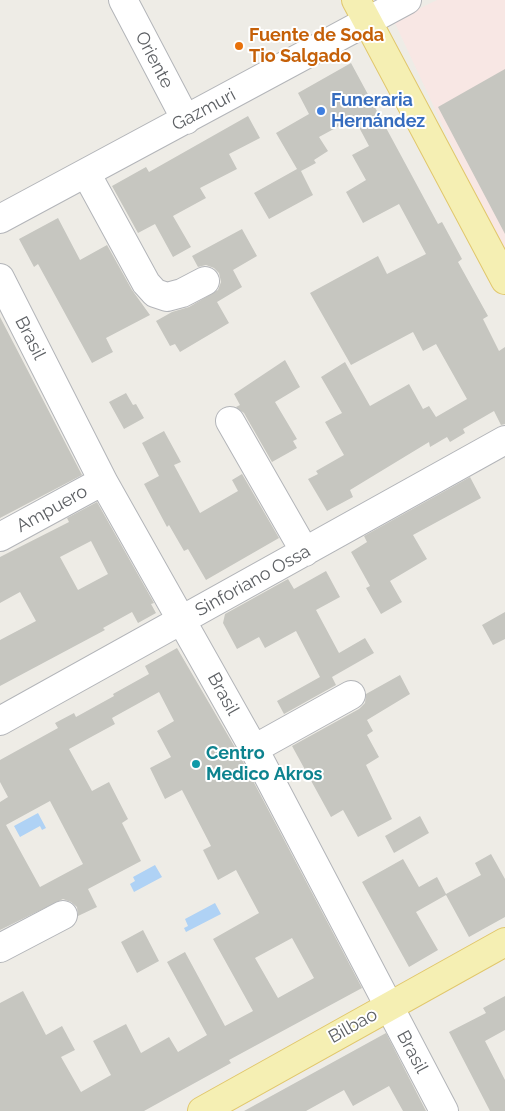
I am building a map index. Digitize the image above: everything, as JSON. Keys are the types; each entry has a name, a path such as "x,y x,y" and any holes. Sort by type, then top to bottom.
{"main road":[{"path":"362,11 505,280"},
{"name":"Bilbao","path":"202,1111 505,942"}],"street":[{"name":"Oriente","path":"123,0 186,120"},
{"name":"Gazmuri","path":"0,218 186,120 362,11 407,0"},
{"path":"86,173 146,283 155,293 167,297 182,293 205,281"},
{"name":"Brasil","path":"0,278 103,481 254,750 444,1111"},
{"path":"230,421 305,552"},
{"name":"Sinforiano Ossa","path":"0,721 505,440"},
{"name":"Ampuero","path":"0,537 103,481"},
{"path":"254,750 351,696"},
{"path":"0,948 63,915"}],"shaded area":[{"path":"437,0 505,0 505,260 394,21"}],"water":[{"path":"38,813 46,828 42,830 40,826 20,837 14,826"},
{"path":"155,865 162,877 134,892 130,884 135,881 133,877"},
{"path":"215,903 221,914 186,932 184,928 188,926 185,919"}],"building":[{"path":"351,63 438,224 442,222 462,259 458,262 488,316 483,319 499,351 505,347 505,424 501,425 494,411 463,429 465,433 450,442 447,437 430,447 429,442 350,490 353,497 327,511 308,479 318,474 316,471 344,455 325,422 342,413 321,377 345,362 370,406 409,384 423,409 429,406 436,417 467,399 436,344 423,351 413,332 351,365 310,293 378,256 387,274 426,254 399,204 363,223 346,192 366,180 352,155 369,146 354,118 319,137 328,151 314,160 316,163 301,171 313,195 269,219 254,193 297,169 276,133 309,114 298,93"},
{"path":"505,69 505,234 438,107"},
{"path":"248,116 260,138 229,154 237,169 200,188 206,198 173,216 191,247 173,257 155,224 138,233 112,186 146,167 149,172"},
{"path":"58,218 80,260 107,245 132,290 150,315 106,338 113,352 92,363 38,264 34,267 19,239"},
{"path":"242,229 257,256 233,270 242,287 217,302 229,323 180,352 175,344 170,346 156,321 172,312 189,307 218,290 221,282 219,273 214,268 206,265 198,267 192,256"},
{"path":"0,317 82,475 0,518"},
{"path":"285,360 300,387 275,402 297,439 293,441 297,448 272,462 244,413 236,407 240,405 234,394"},
{"path":"126,393 133,405 136,404 144,418 124,429 109,402"},
{"path":"164,431 181,462 174,465 200,513 238,491 232,480 242,474 279,538 206,580 188,549 184,551 169,525 167,527 144,484 159,476 142,443"},
{"path":"470,477 481,498 413,535 427,559 390,581 402,602 381,614 366,588 370,586 351,552 367,542 364,536"},
{"path":"97,502 154,603 151,604 156,613 138,623 132,612 103,628 105,630 0,686 0,640 36,621 20,592 0,603 0,557 69,522 67,518","holes":["91,541 108,574 78,590 60,557"]},
{"path":"326,571 340,597 316,610 339,653 365,638 374,653 332,677 336,685 284,714 277,701 320,677 296,631 265,648 259,637 237,649 223,623 225,614 288,579 294,589"},
{"path":"505,612 505,639 493,645 482,625"},
{"path":"177,648 240,756 362,988 229,1060 231,1063 144,1111 0,1111 0,1003 23,991 46,1035 62,1026 75,1050 61,1057 81,1092 111,1075 93,1041 126,1024 141,1053 169,1037 178,1052 207,1035 167,962 185,952 225,1026 253,1011 213,939 259,913 236,870 218,880 203,850 211,846 182,790 165,799 150,768 171,757 157,731 174,721 159,692 112,718 115,724 69,749 92,791 109,782 128,819 122,823 141,861 88,889 97,907 78,916 77,907 63,899 0,930 0,802 8,797 0,782 0,760 58,728 55,723 74,713 76,717 149,674 145,666","holes":["50,801 83,864 40,887 6,825","292,938 314,978 278,998 255,958"]},
{"path":"400,675 410,694 367,720 373,731 367,735 379,757 366,765 392,819 358,837 343,810 331,817 292,746 359,709 365,703 366,694"},
{"path":"420,816 429,833 394,853 385,836"},
{"path":"491,854 505,879 505,917 469,937 446,895 416,912 438,950 409,967 362,882 403,859 419,887 437,877 446,894 481,875 475,863"},
{"path":"143,930 159,961 137,973 121,942"},
{"path":"505,996 505,1030 485,1041 505,1080 505,1111 490,1111 449,1032 486,1013 483,1008"},
{"path":"386,1033 426,1111 403,1111 389,1086 353,1106 344,1090 306,1111 244,1111"}],"place":[{"name":"Fuente de Soda Tio Salgado","path":"239,46"},
{"name":"Funeraria Hernández","path":"321,111"},
{"name":"Centro Medico Akros","path":"196,764"}]}
